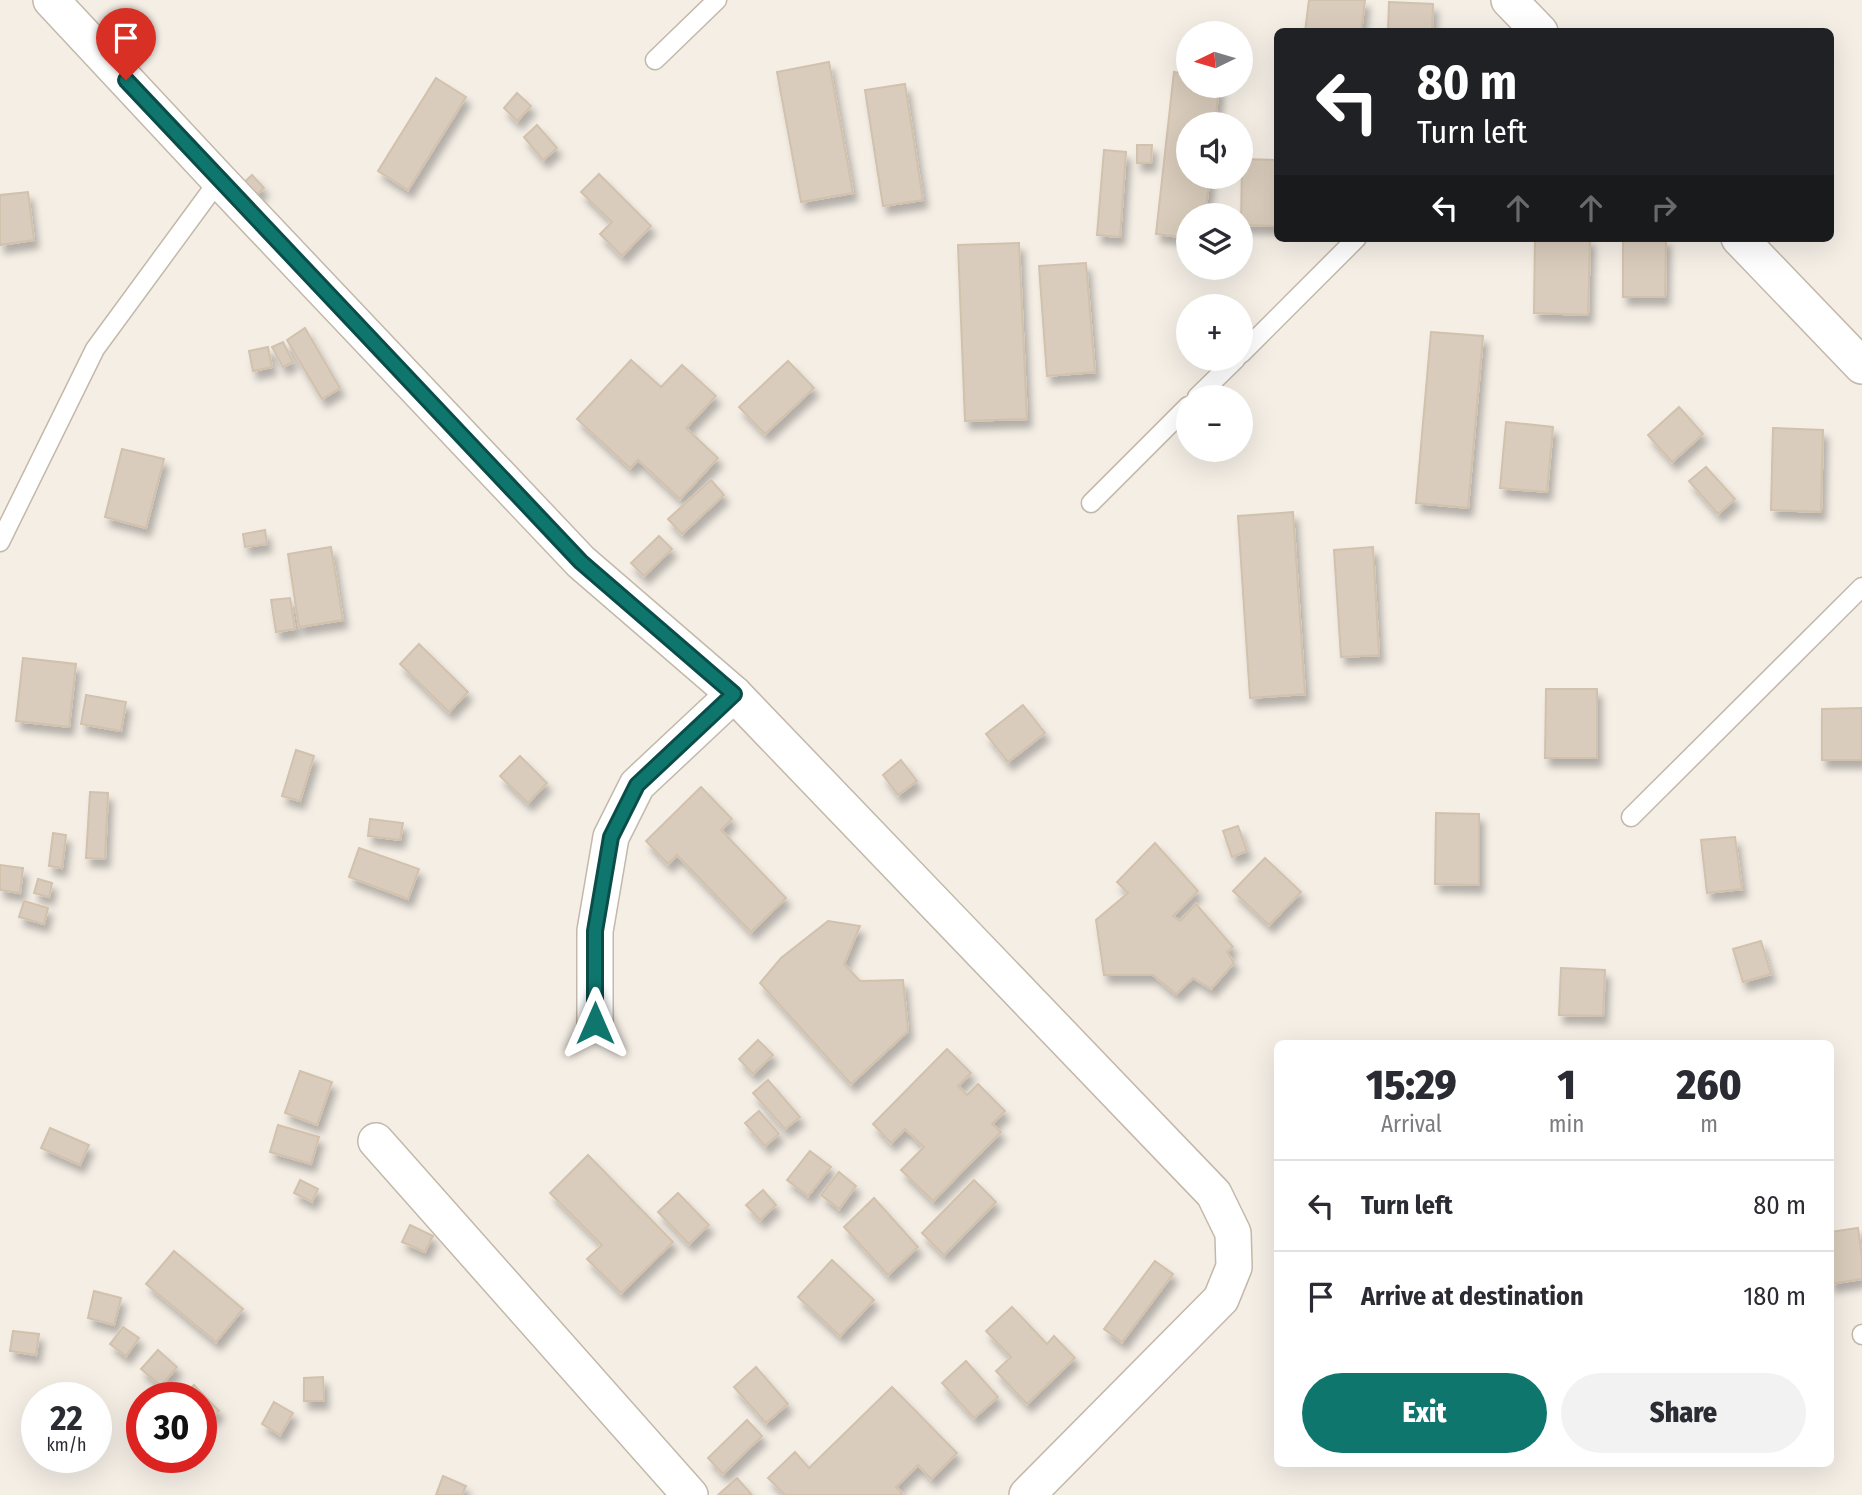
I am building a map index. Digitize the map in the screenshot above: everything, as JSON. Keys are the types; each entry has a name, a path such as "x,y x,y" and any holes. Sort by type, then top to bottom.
{"street":[{"path":"51,0 581,562 734,694 1214,1194 1233,1233 1234,1267 1221,1299 1027,1495"},
{"path":"1509,0 1536,28"},
{"path":"1743,242 1862,366"},
{"path":"595,1023 595,931 611,837 637,785 734,694"},
{"path":"376,1141 690,1495"}],"lane":[{"path":"655,60 717,0"},
{"path":"0,542 96,349 219,180"},
{"path":"1253,342 1353,242"},
{"path":"1209,385 1224,371"},
{"path":"1091,503 1176,418"},
{"path":"1631,817 1862,587"}],"building":[{"path":"1309,0 1365,0 1362,28 1306,28"},
{"path":"1389,2 1433,4 1432,28 1388,28"},
{"path":"829,62 853,193 801,202 777,72"},
{"path":"1174,72 1176,98 1218,98 1216,112 1176,112 1176,189 1208,189 1207,203 1176,203 1176,236 1156,234"},
{"path":"436,78 466,97 408,190 378,171"},
{"path":"905,84 923,200 883,206 865,90"},
{"path":"517,93 531,106 517,121 504,108"},
{"path":"537,125 557,148 543,160 524,137"},
{"path":"1137,145 1152,145 1151,163 1137,163"},
{"path":"1104,150 1126,152 1120,237 1097,235"},
{"path":"1253,159 1274,160 1274,226 1253,225 1253,203 1241,203 1242,189 1253,189"},
{"path":"599,174 651,226 622,256 600,234 612,222 581,192"},
{"path":"252,175 264,188 251,200 239,187"},
{"path":"28,192 34,240 0,245 0,195"},
{"path":"1535,242 1590,242 1588,315 1534,313"},
{"path":"1623,242 1666,242 1665,297 1623,297"},
{"path":"1019,243 1027,419 965,421 958,245"},
{"path":"1086,263 1095,372 1047,376 1039,266"},
{"path":"305,328 340,388 322,399 287,340"},
{"path":"1431,332 1483,336 1468,508 1416,503"},
{"path":"283,342 293,362 283,367 272,347"},
{"path":"268,347 272,367 253,371 249,351"},
{"path":"631,360 661,387 682,365 716,396 686,428 718,458 680,499 638,460 630,468 577,419"},
{"path":"788,361 814,388 765,434 739,407"},
{"path":"1679,407 1703,434 1672,462 1648,435"},
{"path":"1506,422 1553,427 1547,492 1500,488"},
{"path":"1773,428 1823,430 1821,512 1771,510"},
{"path":"122,449 164,459 146,528 105,517"},
{"path":"1706,467 1735,499 1718,514 1689,481"},
{"path":"711,480 724,495 682,534 668,519"},
{"path":"1293,512 1305,694 1250,698 1238,516"},
{"path":"265,530 267,544 245,547 243,534"},
{"path":"659,536 672,549 644,576 631,563"},
{"path":"331,547 343,620 299,627 288,554"},
{"path":"1373,547 1379,655 1341,657 1334,550"},
{"path":"290,598 295,629 276,632 271,600"},
{"path":"419,644 468,692 449,712 400,664"},
{"path":"23,658 76,664 69,727 16,721"},
{"path":"1546,689 1597,689 1597,758 1545,758"},
{"path":"86,695 126,702 121,731 81,724"},
{"path":"1023,705 1045,733 1008,762 986,734"},
{"path":"1862,708 1862,760 1822,760 1822,709"},
{"path":"296,750 314,756 300,801 282,796"},
{"path":"520,756 547,783 528,803 500,776"},
{"path":"901,760 917,781 898,795 883,775"},
{"path":"701,787 732,819 721,830 786,898 751,932 677,855 668,864 646,841"},
{"path":"90,792 108,793 105,859 86,858"},
{"path":"1436,813 1479,814 1479,885 1435,884"},
{"path":"370,819 403,823 400,840 368,836"},
{"path":"1238,826 1247,851 1232,857 1223,831"},
{"path":"53,833 66,835 62,868 49,866"},
{"path":"1735,837 1742,889 1707,893 1701,840"},
{"path":"1155,843 1198,891 1173,916 1180,921 1196,904 1233,947 1227,952 1234,963 1211,989 1193,978 1176,994 1153,975 1104,975 1096,920 1128,893 1117,882"},
{"path":"359,848 419,869 408,899 349,877"},
{"path":"1265,858 1301,892 1269,925 1233,891"},
{"path":"0,865 23,868 20,893 0,890"},
{"path":"38,879 52,883 49,897 34,893"},
{"path":"24,901 48,908 44,924 19,917"},
{"path":"828,921 860,926 844,964 860,981 903,980 908,1031 851,1084 760,983 781,958"},
{"path":"1761,941 1771,974 1743,982 1733,949"},
{"path":"1561,968 1605,970 1603,1016 1559,1015"},
{"path":"758,1040 773,1055 753,1074 739,1059"},
{"path":"947,1049 971,1073 958,1086 967,1095 978,1084 1005,1111 992,1124 1001,1132 933,1201 901,1170 924,1147 905,1129 891,1143 873,1124"},
{"path":"300,1071 332,1082 317,1125 285,1113"},
{"path":"768,1080 800,1117 785,1129 753,1093"},
{"path":"759,1111 779,1134 765,1146 745,1123"},
{"path":"278,1125 319,1137 311,1164 270,1152"},
{"path":"50,1128 89,1145 80,1165 41,1148"},
{"path":"810,1151 831,1167 808,1196 787,1180"},
{"path":"588,1155 673,1242 621,1293 587,1259 602,1245 550,1193"},
{"path":"839,1172 856,1186 839,1209 821,1195"},
{"path":"300,1180 318,1189 312,1202 294,1193"},
{"path":"974,1180 996,1202 944,1255 922,1233"},
{"path":"763,1190 776,1205 760,1220 746,1205"},
{"path":"678,1193 709,1225 689,1244 658,1212"},
{"path":"874,1198 918,1247 888,1275 844,1227"},
{"path":"410,1225 433,1236 425,1252 402,1242"},
{"path":"1858,1228 1862,1279 1834,1283 1834,1231"},
{"path":"174,1251 243,1309 216,1342 146,1284"},
{"path":"832,1260 874,1300 840,1336 798,1297"},
{"path":"1155,1261 1173,1274 1122,1342 1104,1329"},
{"path":"94,1291 121,1298 114,1325 88,1318"},
{"path":"1012,1307 1047,1344 1054,1336 1075,1358 1027,1404 996,1371 1011,1357 986,1331"},
{"path":"123,1327 139,1338 126,1356 110,1344"},
{"path":"13,1331 39,1334 36,1355 10,1351"},
{"path":"158,1350 177,1367 164,1382 156,1382 141,1369"},
{"path":"966,1361 998,1397 974,1418 942,1383"},
{"path":"756,1367 788,1404 766,1423 734,1387"},
{"path":"323,1377 324,1401 304,1401 304,1378"},
{"path":"892,1387 957,1453 931,1479 918,1465 896,1487 902,1493 900,1495 785,1495 768,1478 795,1452 809,1468"},
{"path":"274,1402 293,1413 280,1435 262,1424"},
{"path":"747,1420 762,1436 723,1474 708,1458"},
{"path":"443,1476 466,1486 462,1495 436,1495"},
{"path":"737,1478 752,1495 718,1495"}],"route":[{"path":"126,80 581,562 734,694 637,785 611,837 595,931 595,1023"}]}
